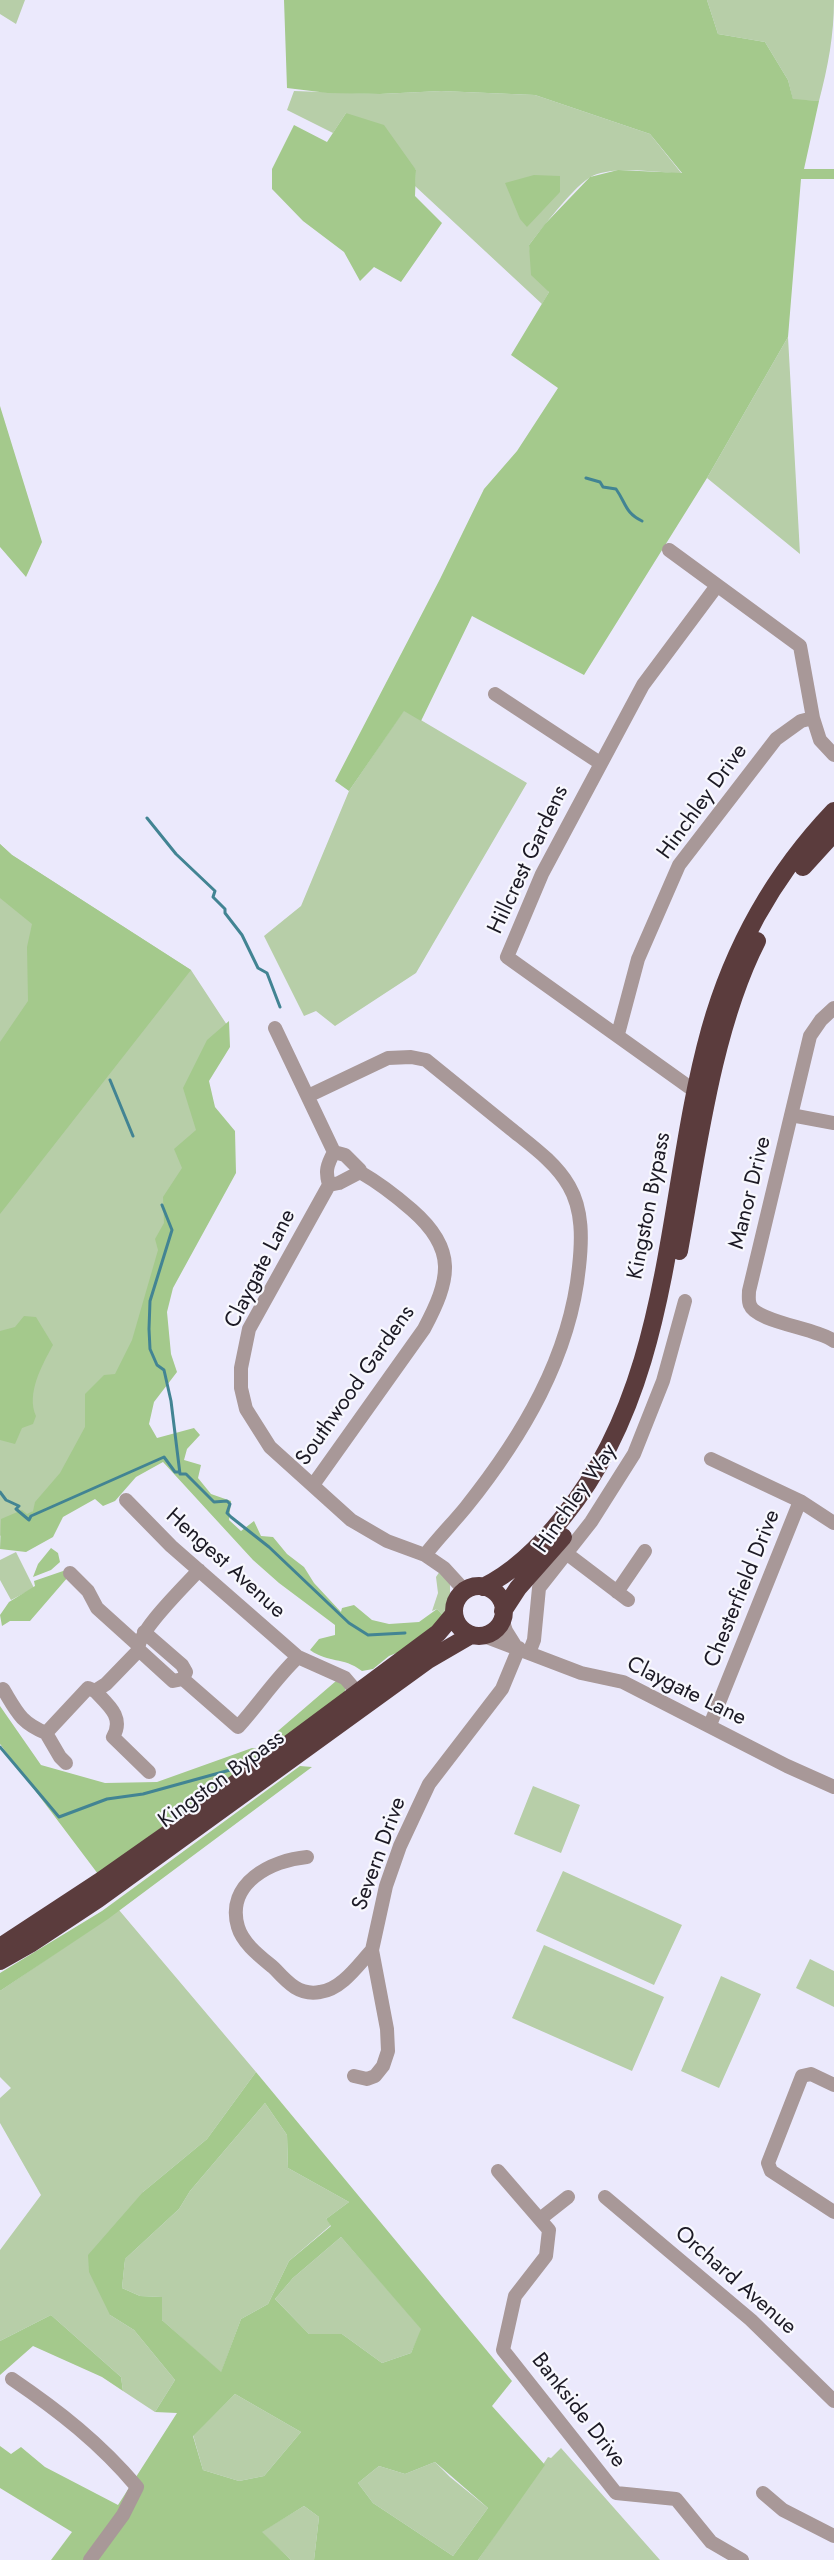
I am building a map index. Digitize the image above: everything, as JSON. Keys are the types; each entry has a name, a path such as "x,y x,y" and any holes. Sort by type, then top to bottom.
{"highway":[{"name":"Kingston Bypass","path":"483,1587 501,1578 549,1536 580,1497 602,1462 620,1426 638,1378 652,1320 710,1030 743,941 760,908 788,867 834,811"},
{"name":"Kingston Bypass","path":"503,1615 518,1588 578,1518 600,1486 627,1435 648,1381 660,1341 713,1074 729,1014 752,950 778,901 796,875 834,833"},
{"path":"483,1587 498,1597 503,1615 494,1630 477,1636 462,1630 454,1614 455,1604 465,1591 483,1587"},
{"name":"Kingston Bypass","path":"0,1947 164,1836 438,1633 454,1614"},
{"name":"Kingston Bypass","path":"0,1961 98,1899 459,1640 477,1636"}],"street":[{"path":"669,550 800,646 813,718 820,740 834,755"},
{"name":"Hillcrest Gardens","path":"696,1092 618,1034 507,957 542,874 642,685 716,586"},
{"path":"495,694 600,763"},
{"name":"Hinchley Drive","path":"618,1034 638,959 679,865 776,739 801,721 813,718"},
{"name":"Manor Drive","path":"834,1008 820,1020 810,1036 749,1291 750,1305 759,1315 825,1334 834,1341"},
{"path":"274,1028 334,1152 345,1155 357,1165 360,1172 339,1184 330,1185"},
{"path":"308,1096 388,1058 411,1057 426,1060 539,1151 559,1171 570,1188 577,1208 581,1229 577,1291 558,1356 536,1404 509,1450 466,1507 425,1555"},
{"path":"791,1115 834,1123"},
{"name":"Claygate Lane","path":"334,1152 327,1164 326,1173 330,1185 249,1329 241,1368 241,1388 246,1409 262,1437 351,1520 368,1532 425,1555 444,1568 465,1591"},
{"name":"Southwood Gardens","path":"313,1485 424,1329 436,1306 445,1276 445,1258 438,1237 425,1221 381,1184 360,1172"},
{"name":"Hinchley Way","path":"521,1649 534,1640 539,1588 591,1522 634,1454 663,1381 685,1301"},
{"path":"711,1459 800,1501 834,1523"},
{"name":"Hengest Avenue","path":"126,1500 171,1546 298,1657 363,1687"},
{"name":"Chesterfield Drive","path":"710,1725 800,1501"},
{"path":"566,1553 623,1596 645,1551"},
{"path":"45,1733 87,1689 95,1690 106,1684 138,1647 144,1632 199,1570"},
{"path":"70,1573 88,1591 97,1608 173,1681 183,1680"},
{"path":"503,1615 506,1631 521,1649"},
{"path":"144,1632 182,1665 186,1672 183,1680"},
{"name":"Claygate Lane","path":"477,1636 521,1649 581,1673 623,1682 787,1766 834,1787"},
{"name":"Severn Drive","path":"354,2076 367,2079 375,2076 383,2066 388,2051 381,1993 372,1950 377,1921 400,1846 429,1784 502,1689 521,1649"},
{"path":"183,1680 238,1727 261,1702 268,1688 298,1657"},
{"path":"363,1687 365,1699 395,1678 415,1670"},
{"path":"3,1689 18,1716 31,1727 45,1733 66,1763"},
{"path":"95,1690 115,1713 118,1723 114,1737 149,1772"},
{"path":"127,1771 136,1760"},
{"path":"307,1857 286,1859 269,1866 250,1879 244,1887 239,1896 236,1913 238,1928 247,1943 293,1987 304,1993 321,1992 339,1984 372,1950"},
{"path":"834,2085 811,2074 802,2076 768,2163 771,2171 834,2212"},
{"name":"Bankside Drive","path":"498,2171 549,2230 546,2256 515,2296 503,2350 616,2493 676,2499 711,2542 742,2560"},
{"path":"540,2219 568,2197"},
{"name":"Orchard Avenue","path":"605,2197 751,2320 834,2401"},
{"path":"12,2379 60,2411 115,2461 137,2487 123,2515 90,2560"},
{"path":"763,2493 783,2510 834,2536"}],"green space":[{"path":"0,0 25,0 16,24 0,14"},
{"path":"284,0 707,0 718,34 765,42 788,80 793,99 819,101 804,169 834,169 834,179 801,179 788,337 707,478 584,675 472,616 421,721 404,711 349,791 335,781 484,489 517,451 558,388 511,355 549,292 531,275 529,245 545,224 590,177 618,170 682,173 650,134 535,95 441,91 380,94 328,93 287,88"},
{"path":"707,0 834,0 830,51 819,101 793,100 788,80 765,42 718,34"},
{"path":"294,91 380,94 441,91 535,95 650,134 682,174 634,170 608,172 589,178 574,191 529,245 531,257 549,292 542,304 415,186 416,170 346,113 333,133 287,110"},
{"path":"346,113 384,125 416,170 415,196 442,223 401,282 374,267 360,281 344,252 303,221 272,189 272,169 294,125 327,142"},
{"path":"534,175 560,176 560,192 527,227 520,219 505,183"},
{"path":"788,337 800,554 707,478"},
{"path":"0,406 42,542 26,577 0,547"},
{"path":"404,710 527,783 416,973 335,1026 316,1011 304,1016 264,936 301,906 349,791"},
{"path":"0,844 12,855 191,970 229,1028 194,1071 234,1160 148,1302 160,1357 36,1509 0,1536"},
{"path":"0,844 12,855 191,970 0,1214 0,1042 28,1001 27,947 32,924 0,898"},
{"path":"229,1021 230,1047 209,1081 215,1107 235,1131 236,1173 173,1288 167,1312 171,1354 177,1372 154,1402 149,1424 157,1438 194,1428 200,1435 187,1449 184,1460 201,1465 198,1478 211,1494 231,1501 229,1520 241,1531 254,1521 261,1536 273,1537 287,1554 304,1567 314,1583 341,1612 342,1608 354,1605 372,1620 389,1624 419,1622 437,1609 443,1615 435,1626 404,1650 389,1656 373,1669 362,1671 348,1663 324,1657 310,1650 319,1639 335,1635 335,1625 279,1583 253,1560 163,1462 136,1477 115,1501 103,1506 95,1499 63,1517 53,1537 26,1552 0,1549 1,1519 22,1510 27,1514 33,1511 35,1502 60,1473 85,1427 85,1394 104,1375 115,1374 132,1340 158,1250 155,1239 164,1223 163,1197 182,1168 174,1149 196,1130 183,1088 207,1040"},
{"path":"24,1316 36,1317 53,1345 40,1370 34,1389 33,1407 36,1416 33,1424 22,1428 15,1444 0,1440 0,1331 15,1327"},
{"path":"51,1548 58,1553 60,1562 51,1570 33,1577 38,1564"},
{"path":"16,1552 34,1588 11,1600 0,1580 0,1560"},
{"path":"66,1570 68,1577 30,1621 10,1621 2,1626 0,1615 9,1602 35,1586 34,1581"},
{"path":"440,1571 450,1580 450,1601 443,1615 437,1609 432,1611 438,1593 436,1577"},
{"path":"336,1681 343,1683 346,1688 343,1695 98,1874 0,1744 0,1706 41,1765 105,1783 157,1782 252,1748 257,1749"},
{"path":"300,1766 312,1767 108,1919 0,1991 0,1973 102,1911"},
{"path":"533,1786 580,1805 561,1853 514,1834"},
{"path":"563,1871 682,1925 654,1985 536,1931"},
{"path":"119,1910 256,2072 207,2139 143,2192 110,2315 134,2330 175,2380 155,2412 123,2391 121,2377 51,2315 0,2341 0,2250 41,2195 0,2123 0,2098 11,2088 0,2077 0,1991"},
{"path":"544,1945 664,1997 632,2071 512,2018"},
{"path":"810,1959 834,1971 834,2007 796,1988"},
{"path":"721,1976 761,1994 719,2088 681,2071"},
{"path":"256,2072 512,2381 492,2406 545,2465 478,2560 314,2560 319,2517 304,2506 262,2532 291,2560 51,2560 72,2532 0,2488 0,2446 11,2454 21,2447 45,2467 118,2505 177,2413 155,2412 175,2380 134,2330 110,2315 89,2272 88,2255 143,2192 207,2139","holes":["265,2103 287,2135 288,2168 349,2202 326,2219 331,2226 289,2261 268,2304 241,2319 221,2372 162,2320 162,2297 140,2296 122,2288 125,2259 179,2209 190,2191","341,2237 421,2329 411,2353 382,2363 342,2334 309,2334 275,2299 293,2278","235,2394 301,2432 264,2476 239,2481 203,2470 193,2436","435,2462 488,2508 453,2556 373,2503 358,2483 379,2466 405,2474"]},
{"path":"265,2103 287,2135 288,2168 349,2202 326,2219 331,2225 289,2261 268,2304 241,2319 221,2373 162,2320 161,2297 140,2296 122,2288 125,2259 179,2209 190,2191"},
{"path":"341,2237 422,2329 411,2353 382,2363 342,2334 309,2334 275,2299 293,2278"},
{"path":"51,2315 121,2377 123,2391 102,2377 33,2346 0,2375 0,2341"},
{"path":"235,2394 301,2432 264,2476 239,2481 203,2470 193,2435"},
{"path":"561,2448 660,2560 478,2560 548,2457 551,2458"},
{"path":"435,2462 488,2508 453,2556 373,2503 358,2483 379,2466 405,2474"},
{"path":"304,2506 319,2517 314,2560 291,2560 261,2532"}],"waterway":[{"path":"586,478 600,482 603,487 616,489 629,511 642,521"},
{"path":"147,818 176,854 215,891 213,897 225,909 225,913 242,935 258,968 267,973 280,1007"},
{"path":"110,1080 133,1136"},
{"path":"162,1205 172,1230 150,1301 150,1349 157,1365 164,1370 171,1401 180,1474 186,1474 214,1502 227,1501 230,1504 227,1513 269,1547 349,1623 368,1635 405,1633"},
{"path":"0,1492 6,1500 19,1506 16,1509 29,1520 31,1516 164,1457 175,1472 179,1472"},
{"path":"0,1747 59,1817 107,1799 143,1794 230,1770"}]}
